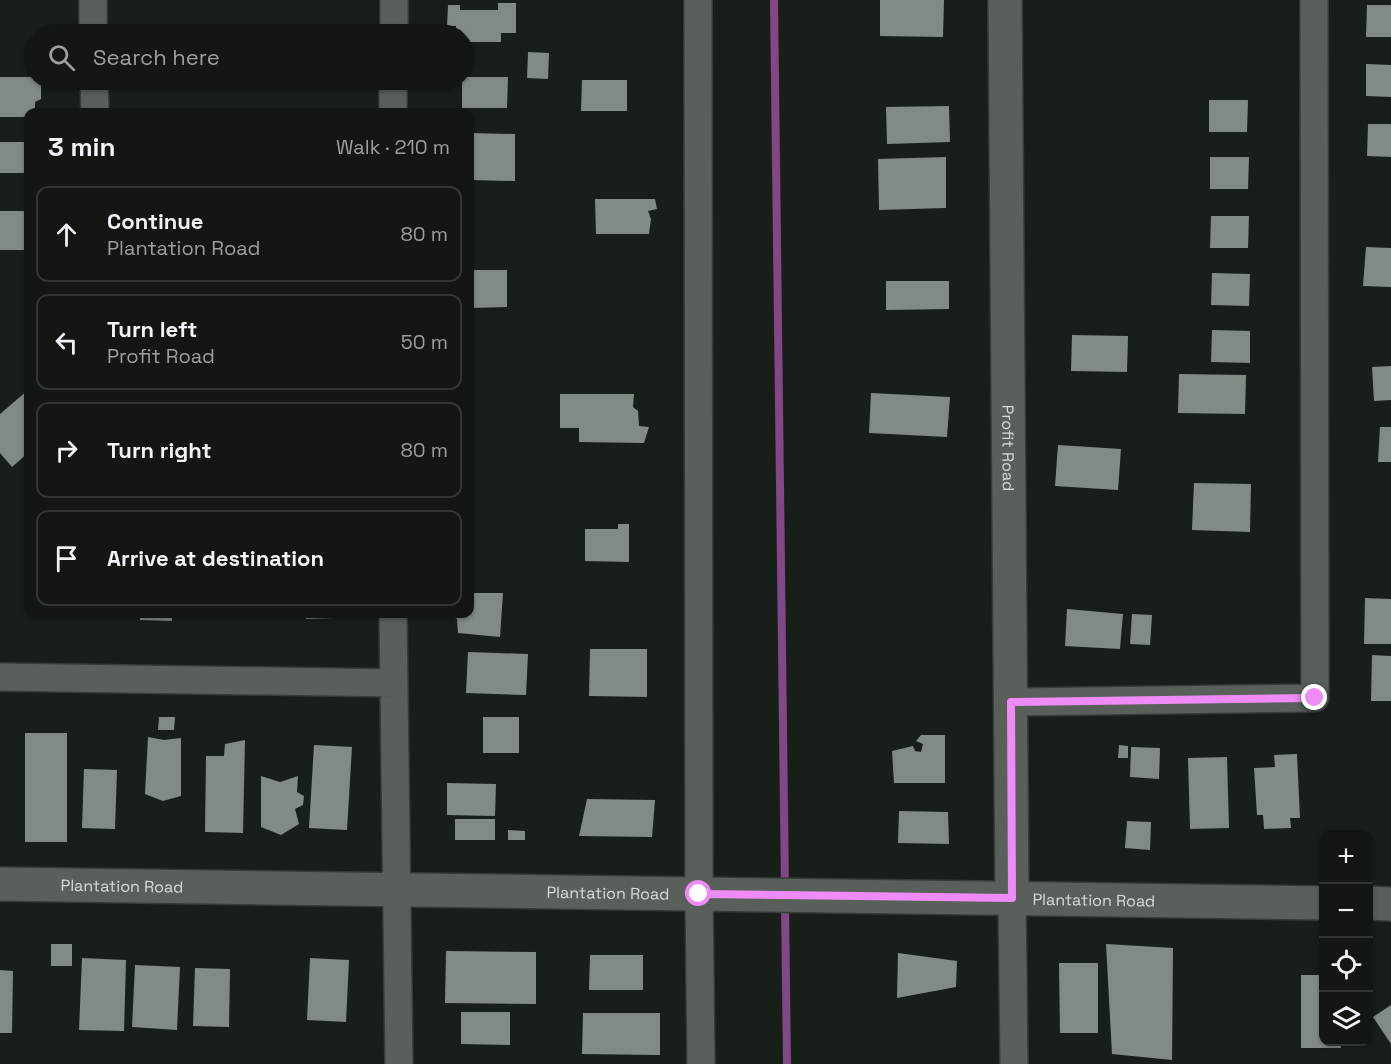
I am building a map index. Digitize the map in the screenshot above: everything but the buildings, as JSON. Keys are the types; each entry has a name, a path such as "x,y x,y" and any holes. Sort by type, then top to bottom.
{"street":[{"path":"93,0 93,24"},
{"path":"394,0 394,24"},
{"path":"698,0 699,894 702,1064"},
{"name":"Profit Road","path":"1005,0 1012,898"},
{"path":"1011,702 1315,698 1314,0"},
{"path":"94,90 95,108"},
{"path":"393,90 393,108"},
{"path":"393,618 399,1064"},
{"path":"0,677 394,683"},
{"name":"Plantation Road","path":"0,884 1319,903"},
{"path":"1012,898 1014,1064"},
{"path":"1373,903 1391,904"}],"waterway":[{"path":"774,0 785,889"},
{"path":"785,904 787,1064"}],"route":[{"path":"699,894 1012,898 1011,702 1315,698"}]}
